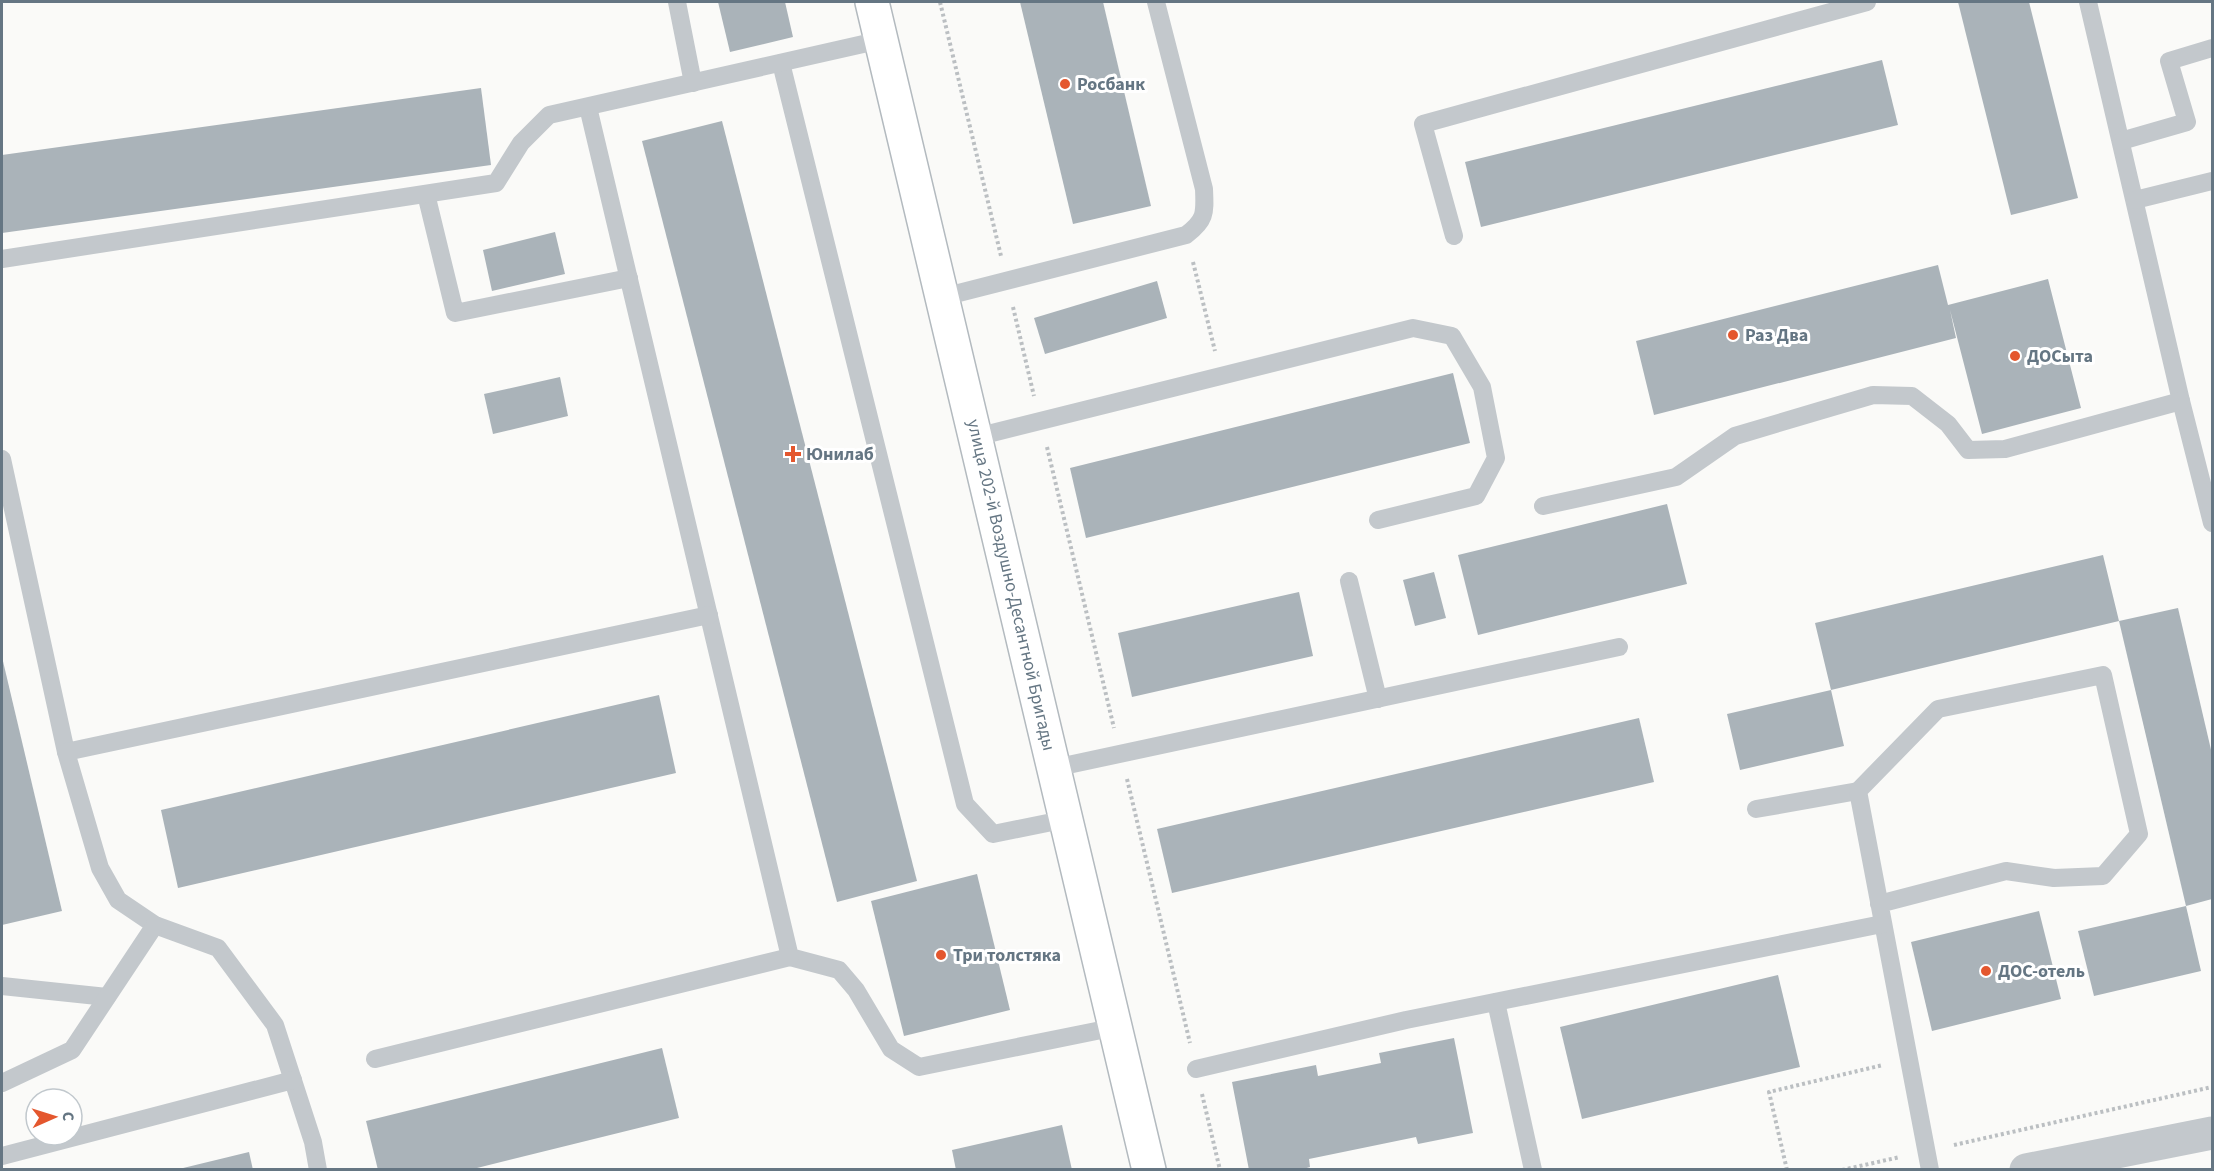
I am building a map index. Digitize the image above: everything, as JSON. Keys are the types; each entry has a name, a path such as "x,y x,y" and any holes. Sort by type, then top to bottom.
{"street":[{"name":"улица 202-й Воздушно-Десантной Бригады","path":"872,2 1149,1170"},
{"path":"2026,1170 2212,1133"}],"lane":[{"path":"677,2 693,83"},
{"path":"943,297 1186,235 1197,226 1205,213 1204,189 1156,2"},
{"path":"1454,236 1423,124 1868,2"},
{"path":"2088,2 2181,401 2212,523"},
{"path":"2,259 496,183 521,143 549,115 881,40"},
{"path":"2121,141 2187,122 2169,61 2212,48"},
{"path":"781,63 965,804 993,834 1067,819"},
{"path":"588,107 790,957"},
{"path":"2135,200 2212,181"},
{"path":"426,194 455,313 629,278"},
{"path":"976,437 1413,327 1452,336 1482,387 1496,458 1476,496 1378,520"},
{"path":"1544,506 1676,477 1735,436 1874,395 1912,396 1948,424 1968,450 2005,449 2181,401"},
{"path":"2,459 66,752 100,868 118,900 155,925 218,948 275,1025 313,1142 318,1170"},
{"path":"1349,581 1378,699"},
{"path":"66,752 709,615"},
{"path":"1054,768 1619,647"},
{"path":"1756,808 1858,791 1938,709 2103,675 2139,834 2103,876 2054,878 2006,871 1879,904"},
{"path":"1858,791 1930,1170"},
{"path":"1196,1069 1406,1020 1882,924"},
{"path":"2,1083 72,1050 155,925"},
{"path":"375,1059 790,957 839,970 856,990 891,1049 919,1067 1116,1026"},
{"path":"2,986 107,997"},
{"path":"1496,1002 1533,1170"},
{"path":"2,1156 293,1080"}],"path":[{"path":"940,2 1220,1170"},
{"path":"1186,235 1222,375"},
{"path":"1787,1170 1769,1092 1908,1060"},
{"path":"1842,1170 2212,1088"}],"building":[{"path":"718,2 785,2 793,37 730,52"},
{"path":"1020,2 1103,2 1151,206 1073,224"},
{"path":"1958,2 2029,2 2078,198 2011,215"},
{"path":"1882,60 1898,125 1481,227 1465,162"},
{"path":"481,88 491,165 2,233 2,155"},
{"path":"722,121 917,881 837,902 642,141"},
{"path":"555,232 565,274 492,291 483,250"},
{"path":"1938,265 1948,305 2048,279 2081,408 1982,434 1950,310 1956,338 1654,415 1636,341"},
{"path":"1157,281 1167,318 1045,354 1034,318"},
{"path":"1453,373 1470,443 1086,538 1070,468"},
{"path":"560,377 568,416 493,434 484,394"},
{"path":"1667,504 1687,584 1478,635 1458,555"},
{"path":"2103,555 2119,621 1831,690 1815,623"},
{"path":"1434,572 1446,618 1415,626 1403,580"},
{"path":"1299,592 1313,656 1132,697 1118,633"},
{"path":"2178,608 2212,754 2212,899 2186,906 2119,621"},
{"path":"2,657 62,911 2,925"},
{"path":"1831,690 1844,746 1740,770 1727,714"},
{"path":"659,695 676,773 178,888 161,810"},
{"path":"1639,718 1654,782 1172,893 1157,829"},
{"name":"Три толстяка","path":"977,874 1010,1010 904,1036 871,901"},
{"path":"2186,906 2201,971 2094,996 2078,931"},
{"name":"ДОС-отель","path":"2039,911 2061,999 1932,1031 1911,942"},
{"path":"1778,975 1800,1067 1582,1119 1560,1027"},
{"path":"1454,1038 1473,1133 1418,1144 1416,1137 1309,1159 1310,1167 1300,1170 1249,1170 1232,1082 1316,1065 1318,1076 1381,1063 1379,1053"},
{"path":"662,1048 679,1118 469,1170 378,1170 366,1121"},
{"path":"1062,1125 1072,1170 956,1170 952,1150"},
{"path":"249,1152 253,1170 179,1170 179,1169"}],"place":[{"name":"Росбанк","path":"1065,84"},
{"name":"Раз Два","path":"1733,335"},
{"name":"ДОСыта","path":"2015,356"},
{"name":"Юнилаб","path":"793,454"},
{"name":"Три толстяка","path":"941,955"},
{"name":"ДОС-отель","path":"1986,971"}]}
